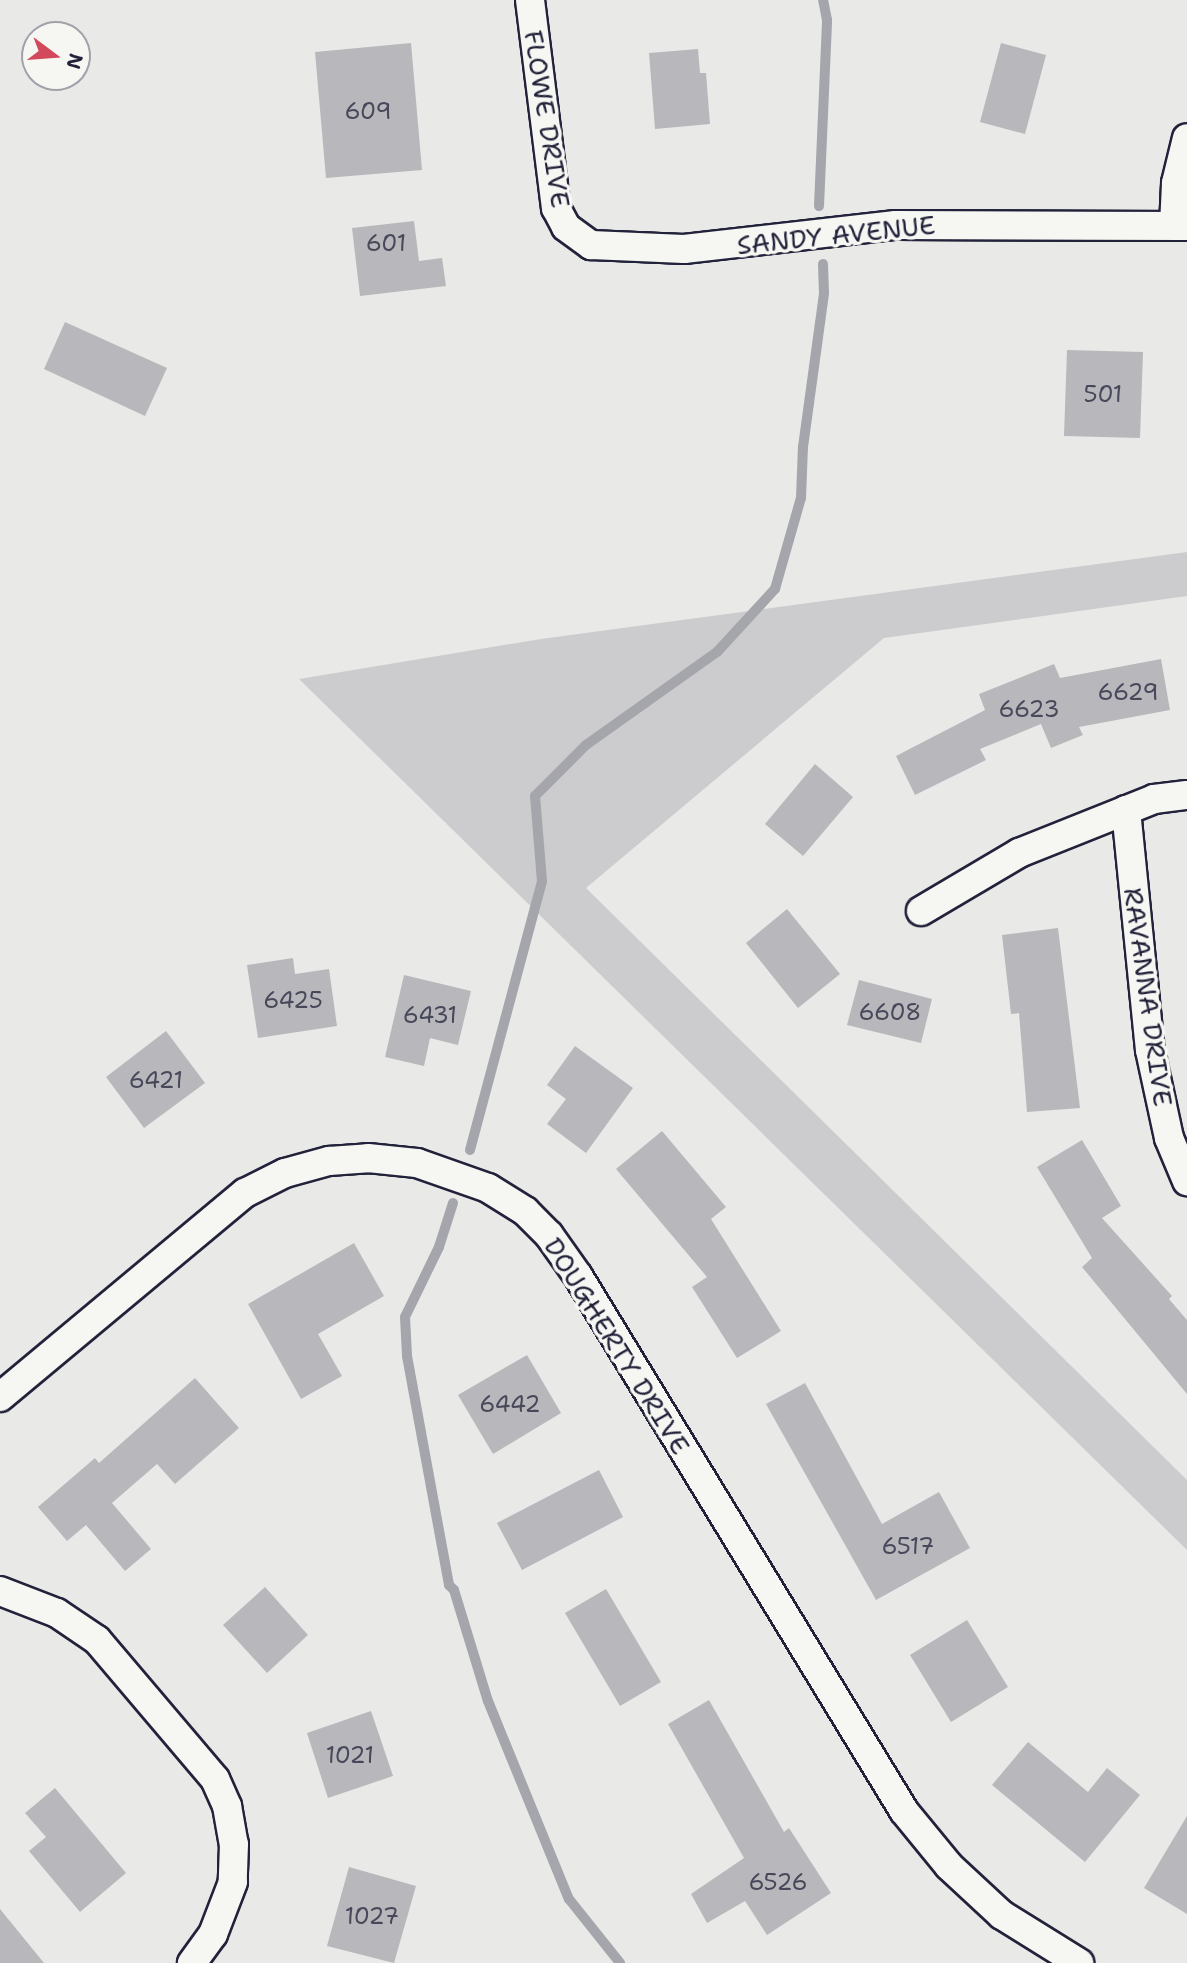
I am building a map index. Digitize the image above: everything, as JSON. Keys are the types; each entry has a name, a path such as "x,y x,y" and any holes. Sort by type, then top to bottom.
{"street":[{"name":"FLOWE DRIVE","path":"530,0 556,208 573,234"},
{"path":"1180,226 1176,183 1187,138"},
{"name":"SANDY AVENUE","path":"573,234 591,245 612,248 684,249 896,225 1180,226"},
{"path":"921,911 1019,853 1154,799 1187,795"},
{"name":"RAVANNA DRIVE","path":"1126,810 1150,1050 1169,1138 1187,1181"},
{"name":"DOUGHERTY DRIVE","path":"0,1397 245,1194 285,1173 328,1161 368,1158 417,1163 488,1188 525,1212 549,1235 578,1276 904,1811 949,1866 1002,1915 1079,1963"},
{"path":"0,1591 57,1613 97,1640 215,1779 227,1806 234,1844 233,1882 213,1934 192,1963"}],"shaded area":[{"path":"1187,552 1187,596 884,638 586,888 1187,1480 1187,1550 299,679 541,639"}],"building":[{"path":"411,43 422,170 326,178 315,52"},
{"path":"1001,43 1046,55 1025,134 980,122"},
{"path":"698,49 700,73 706,73 710,124 655,129 649,53"},
{"path":"414,221 419,261 442,258 446,286 360,296 352,228"},
{"path":"65,322 167,368 145,416 44,369"},
{"path":"1067,350 1143,352 1140,438 1064,436"},
{"path":"1161,659 1170,710 1079,727 1083,735 1051,748 1041,724 980,749 986,760 915,795 896,756 985,710 979,694 1054,664 1060,678"},
{"path":"815,764 853,797 803,856 765,824"},
{"path":"787,909 840,974 798,1008 746,943"},
{"path":"1058,928 1080,1108 1027,1112 1019,1013 1011,1014 1002,935"},
{"path":"293,958 295,974 329,969 337,1026 258,1038 247,965"},
{"path":"404,975 471,991 458,1045 430,1038 424,1066 385,1057"},
{"path":"859,980 932,999 921,1043 847,1025"},
{"path":"166,1031 205,1083 144,1128 106,1077"},
{"path":"575,1046 633,1088 586,1153 547,1124 566,1099 547,1085"},
{"path":"662,1131 726,1207 711,1219 781,1331 737,1358 692,1287 707,1277 616,1169"},
{"path":"1082,1140 1121,1206 1102,1218 1172,1296 1169,1299 1187,1320 1187,1394 1082,1267 1092,1258 1037,1167"},
{"path":"354,1243 384,1296 318,1334 342,1376 301,1399 248,1304"},
{"path":"527,1355 561,1413 493,1454 458,1395"},
{"path":"195,1378 239,1428 175,1484 157,1464 112,1503 151,1549 125,1571 86,1525 67,1541 38,1507 95,1458 99,1463"},
{"path":"805,1383 882,1524 939,1492 970,1548 876,1600 766,1404"},
{"path":"599,1470 623,1517 522,1570 497,1523"},
{"path":"265,1587 308,1635 267,1673 223,1625"},
{"path":"606,1589 661,1682 620,1706 565,1613"},
{"path":"967,1620 1008,1687 951,1722 910,1655"},
{"path":"709,1700 784,1832 789,1828 831,1893 767,1935 745,1901 707,1923 691,1894 744,1858 668,1724"},
{"path":"371,1711 393,1776 328,1798 307,1733"},
{"path":"1028,1742 1088,1792 1107,1768 1140,1795 1085,1862 992,1785"},
{"path":"55,1788 126,1873 80,1912 29,1851 46,1837 25,1813"},
{"path":"1187,1816 1187,1914 1144,1888"},
{"path":"349,1867 416,1886 394,1963 327,1946"},
{"path":"0,1909 44,1963 0,1963"}],"waterway":[{"path":"819,206 827,20 823,0"},
{"path":"470,1150 542,881 535,796 586,745 717,652 775,589 801,498 803,447 824,293 823,264"},
{"path":"453,1203 439,1247 405,1317 407,1356 449,1585 454,1590 488,1701 569,1899 620,1963"}]}
